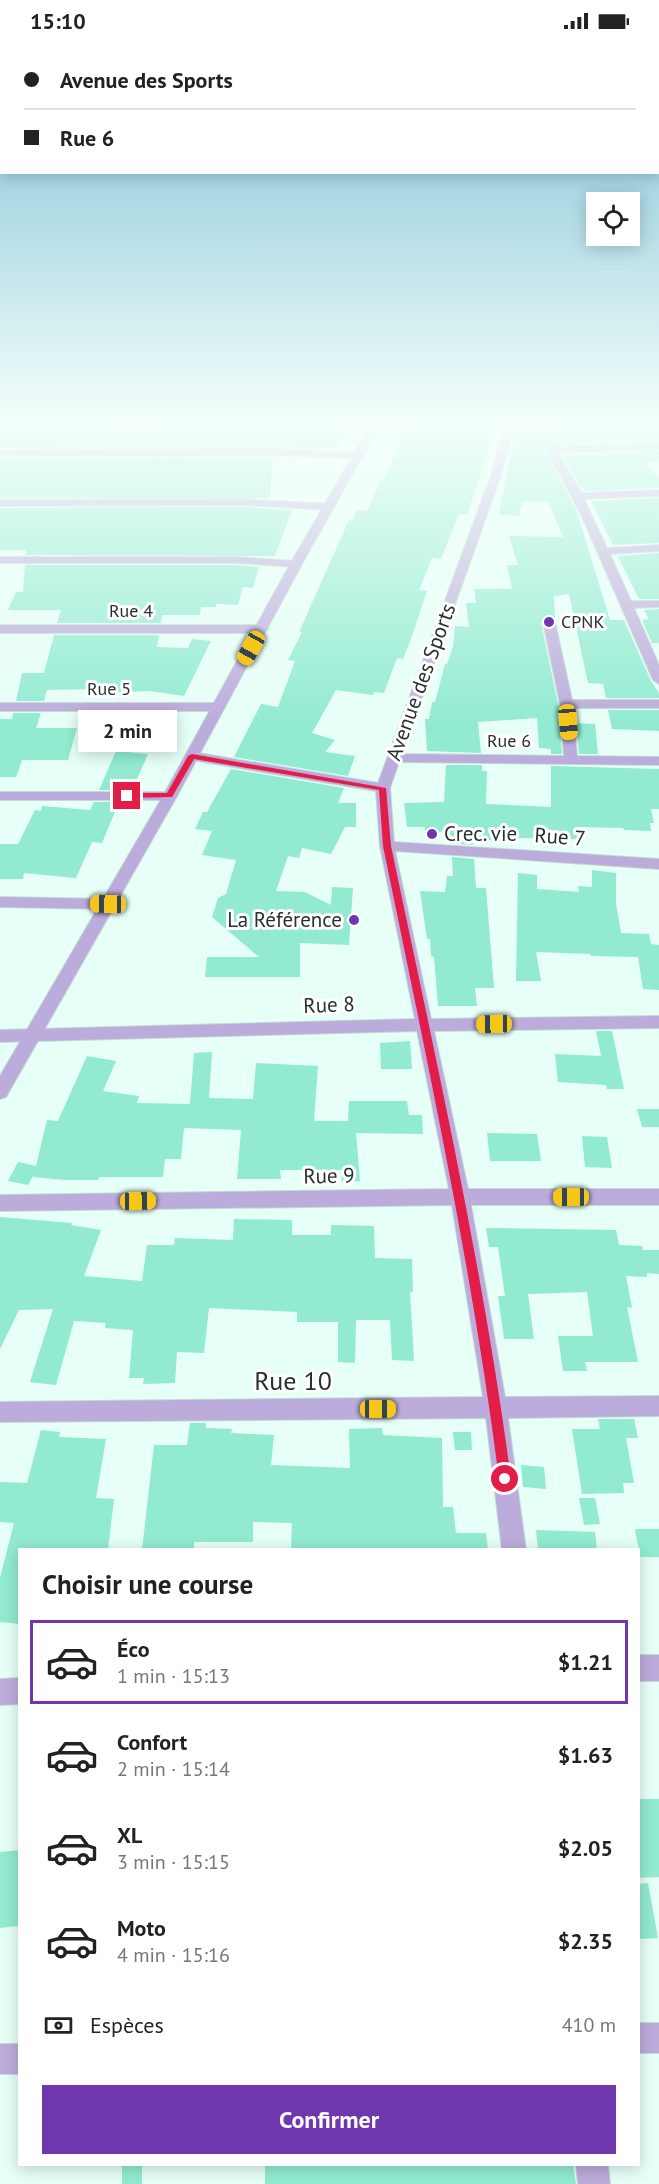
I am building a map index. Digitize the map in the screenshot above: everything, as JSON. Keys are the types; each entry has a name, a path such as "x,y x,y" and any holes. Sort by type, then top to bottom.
{"street":[{"path":"0,1092 170,796 320,523"},
{"name":"Avenue des Sports","path":"479,523 383,788 387,846 460,1197 496,1408 514,1548"},
{"path":"590,523 659,680"},
{"path":"603,550 659,548"},
{"path":"0,560 237,560 296,564"},
{"path":"628,605 659,604"},
{"path":"549,622 566,704 571,759"},
{"name":"Rue 4","path":"0,629 262,629"},
{"path":"566,704 659,704"},
{"name":"Rue 5","path":"0,706 219,707"},
{"path":"192,756 383,788"},
{"name":"Rue 6","path":"394,758 659,761"},
{"path":"0,796 170,796"},
{"name":"Rue 7","path":"387,846 659,864"},
{"path":"0,902 108,904"},
{"name":"Rue 8","path":"0,1036 424,1025 659,1022"},
{"name":"Rue 9","path":"0,1203 460,1197 659,1197"},
{"name":"Rue 10","path":"0,1412 659,1406"},
{"path":"640,1668 659,1668"},
{"path":"0,1692 18,1691"},
{"path":"640,2038 659,2038"},
{"path":"0,2059 18,2059"},
{"path":"592,2166 594,2184"}],"building":[{"path":"0,523 287,523 275,556 26,555 26,550 0,550"},
{"path":"348,523 455,523 441,559 432,558 419,590 427,591 412,636 403,659 397,658 384,693 374,692 373,695 336,690 312,733 335,740 325,752 355,756 348,776 234,757 261,704 278,707 295,661 288,660 302,632 299,632"},
{"path":"557,523 580,523 610,620 624,620 651,681 659,693 659,698 606,698 603,684 588,683 569,594 554,596 555,619 548,616 541,622 558,704 562,754 551,754 551,749 539,748 537,718 478,722 481,753 427,751 425,719 429,719 432,702 435,702 445,664 447,664 453,647 455,626 469,627 466,603 476,603 474,589 512,589 507,565 518,565 509,536 563,537"},
{"path":"602,523 659,523 659,543 613,545"},
{"path":"659,553 659,599 639,599 618,556"},
{"path":"25,565 237,565 259,567 253,588 243,587 238,605 216,604 216,607 201,607 200,615 162,615 161,623 57,623 61,610 8,610 16,592 23,592"},
{"path":"659,609 659,643 652,643 642,620 649,619 644,610"},
{"path":"54,635 159,635 157,647 188,648 192,639 211,641 184,696 150,691 92,693 93,689 47,690 44,701 16,701 22,673 44,673"},
{"path":"608,710 659,710 659,731 612,729"},
{"path":"13,713 41,713 36,728 77,728 68,760 22,760 16,777 0,777 0,719 12,719"},
{"path":"576,723 595,724 598,754 579,754"},
{"path":"116,751 148,754 135,784 128,783 125,790 99,790"},
{"path":"446,765 482,765 482,771 487,771 486,804 551,807 551,766 659,769 659,809 651,809 654,823 650,823 651,831 576,827 578,839 516,838 516,842 473,839 473,845 451,843 448,842 448,832 425,831 425,827 407,827 404,803 444,802"},
{"path":"231,769 344,788 338,803 356,803 356,827 345,827 331,854 302,848 299,858 288,856 276,891 305,892 331,905 332,887 353,888 349,945 300,943 300,977 205,977 207,957 259,957 212,917 218,898 226,894 236,860 202,855 212,831 195,829 203,812 207,812"},
{"path":"94,802 119,802 102,843 92,842 76,878 24,873 23,879 0,879 0,844 18,844 35,810 41,811 42,806 90,810"},
{"path":"452,857 474,859 476,888 486,888 494,988 475,988 477,1006 438,1006 434,957 431,956 430,939 427,939 420,891 445,892 447,876 453,876"},
{"path":"592,870 616,873 616,903 621,933 649,934 651,944 659,945 659,990 643,989 638,957 536,952 541,981 516,981 518,873 537,875 537,889 579,892 578,886 592,887"},
{"path":"596,1031 612,1031 624,1089 607,1089 606,1085 558,1082 555,1054 601,1056"},
{"path":"410,1041 412,1069 381,1069 380,1043"},
{"path":"212,1052 209,1098 253,1099 256,1063 318,1066 314,1121 348,1121 349,1101 407,1101 409,1115 422,1115 423,1134 356,1133 360,1181 342,1182 341,1170 280,1170 281,1179 237,1179 241,1130 184,1128 181,1159 165,1159 163,1177 99,1177 98,1180 64,1180 33,1177 34,1174 28,1185 8,1181 18,1162 36,1166 47,1120 58,1121 87,1056 116,1061 103,1091 139,1096 137,1103 190,1104 194,1053"},
{"path":"637,1109 659,1109 659,1127 642,1127"},
{"path":"487,1133 537,1134 541,1161 490,1161"},
{"path":"582,1136 607,1137 612,1168 585,1167"},
{"path":"0,1217 72,1223 71,1225 101,1230 84,1276 142,1281 147,1245 174,1245 175,1238 233,1240 234,1219 292,1220 292,1235 331,1235 331,1225 374,1226 375,1258 412,1259 413,1292 410,1292 414,1361 392,1360 390,1320 356,1320 355,1363 338,1362 338,1322 297,1322 297,1312 209,1308 204,1353 177,1352 175,1383 143,1384 144,1378 129,1378 133,1330 105,1328 106,1323 74,1321 56,1385 30,1382 53,1309 19,1310 0,1349"},
{"path":"486,1228 616,1230 619,1245 642,1246 643,1250 659,1250 659,1274 647,1273 647,1277 626,1276 632,1308 627,1307 638,1362 585,1362 587,1371 563,1371 558,1336 593,1336 587,1292 528,1294 534,1339 504,1339 498,1296 505,1296 498,1247 489,1247"},
{"path":"598,1419 634,1419 638,1438 626,1438 634,1483 623,1483 624,1493 582,1494 572,1429 600,1429"},
{"path":"190,1423 206,1423 206,1428 232,1429 231,1433 274,1435 271,1465 350,1468 349,1429 382,1428 383,1435 442,1438 443,1507 453,1507 456,1533 486,1533 488,1548 291,1548 292,1523 253,1522 253,1542 194,1542 194,1548 142,1548 154,1445 187,1445"},
{"path":"41,1430 60,1432 59,1437 106,1439 96,1498 114,1499 108,1548 18,1548 18,1624 0,1622 0,1578 14,1523 0,1522 0,1482 27,1483"},
{"path":"453,1432 471,1432 472,1450 455,1450"},
{"path":"521,1465 544,1467 546,1489 523,1487"},
{"path":"579,1498 595,1498 600,1524 584,1525"},
{"path":"635,1529 659,1529 659,1557 640,1557"},
{"path":"536,1530 595,1532 597,1548 538,1548"},
{"path":"640,1799 659,1799 659,1877 640,1878"},
{"path":"18,1850 18,1926 0,1928 0,1852"},
{"path":"648,1883 658,1938 640,1939 640,1884"},
{"path":"122,2166 142,2166 142,2184 122,2184"},
{"path":"265,2166 573,2166 576,2184 265,2184"}],"place":[{"name":"CPNK","path":"549,622"},
{"name":"Crec. vie","path":"432,834"},
{"name":"La Référence","path":"354,920"}],"route":[{"path":"127,796 170,796 192,756 383,788 387,846 460,1197 496,1408 505,1479"}]}
